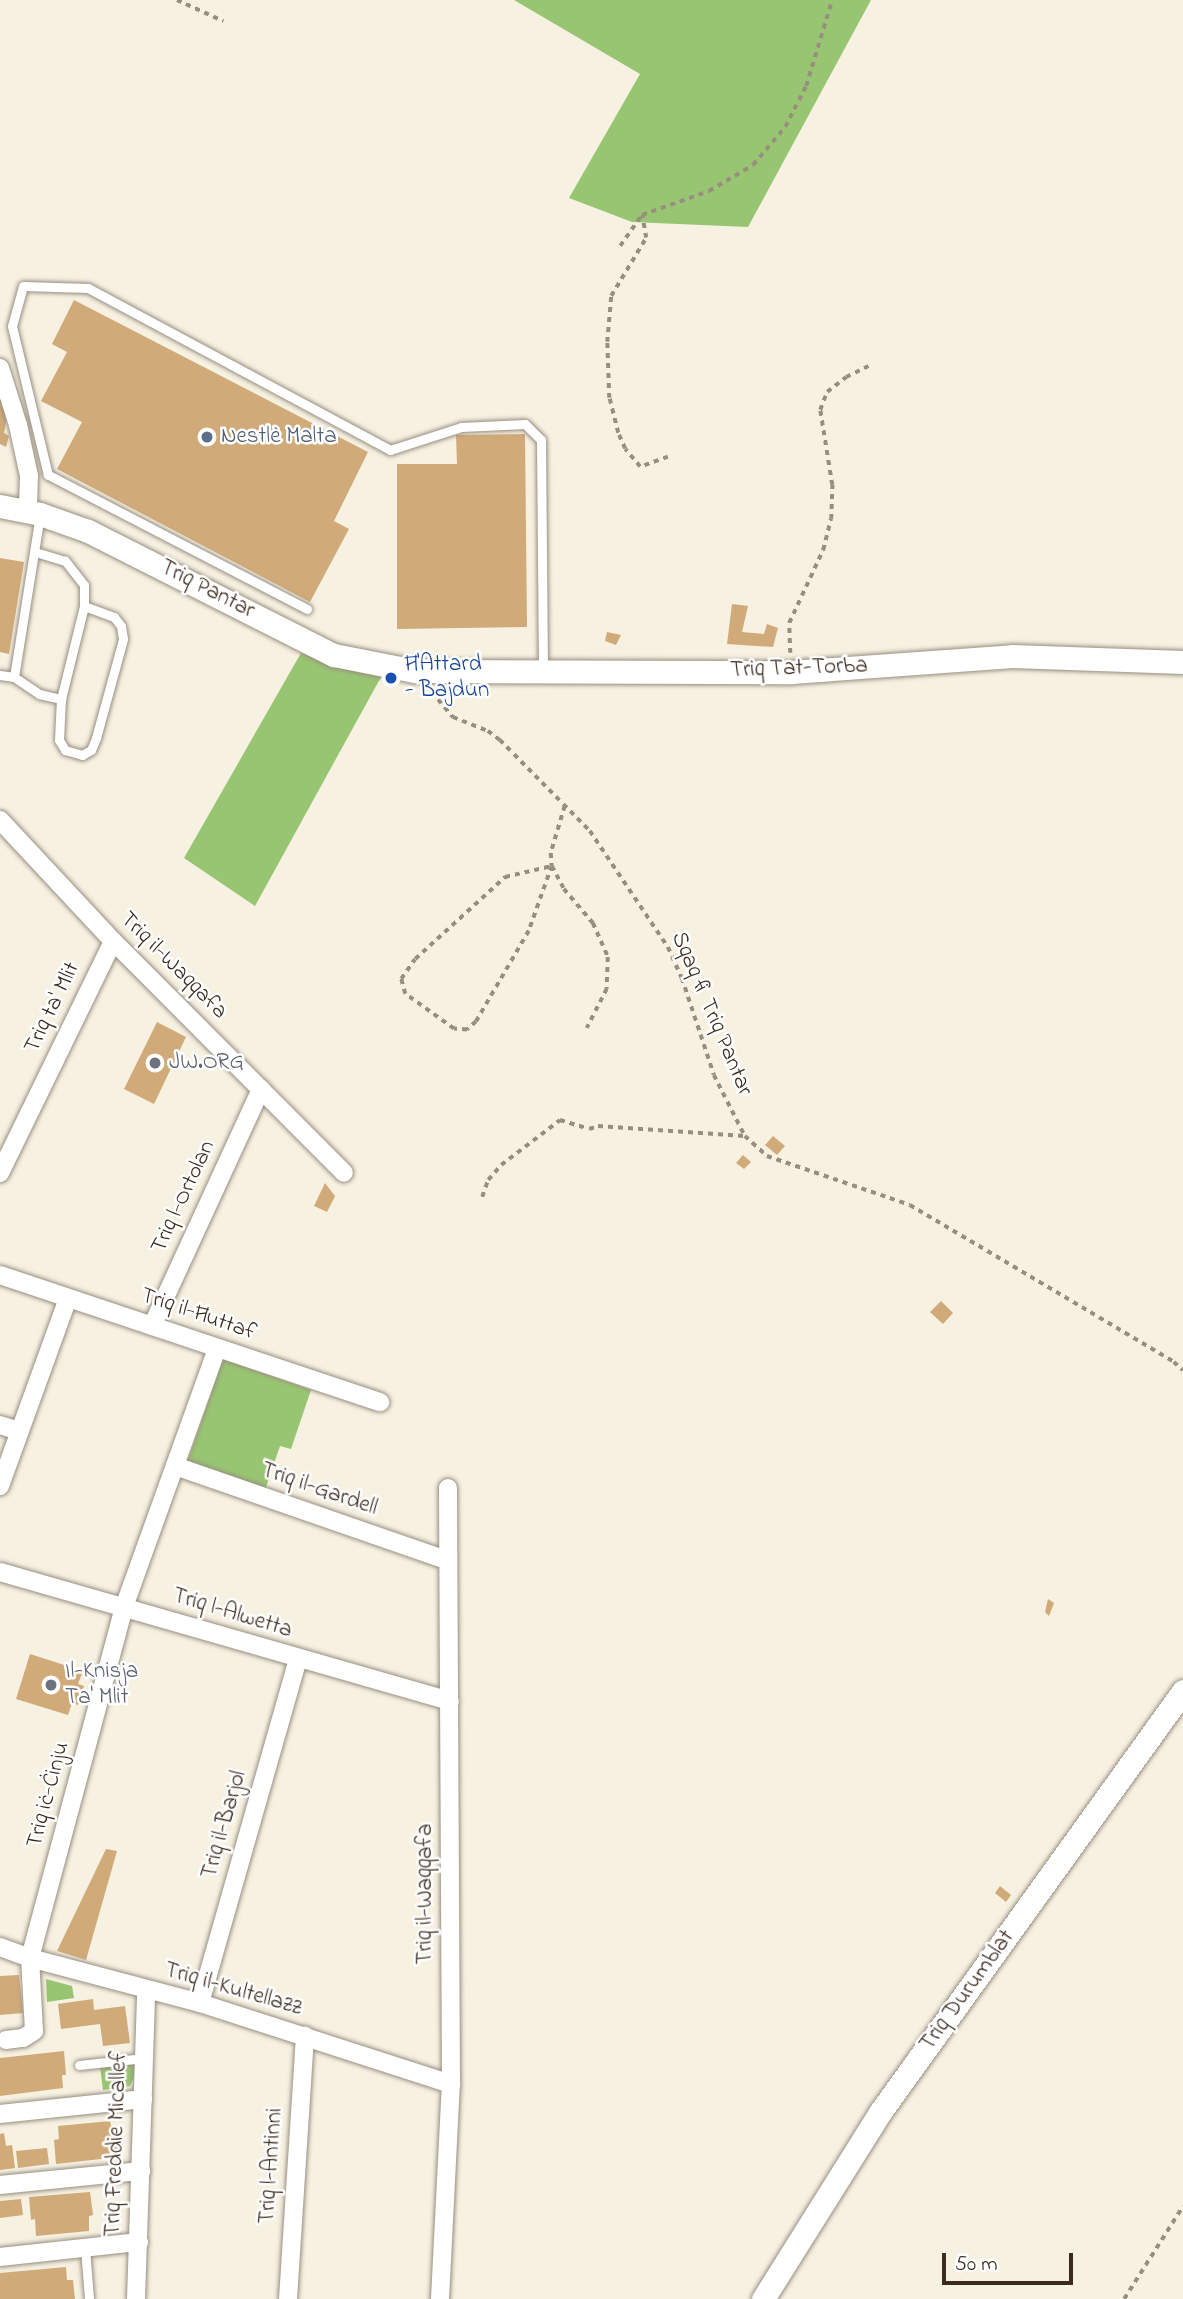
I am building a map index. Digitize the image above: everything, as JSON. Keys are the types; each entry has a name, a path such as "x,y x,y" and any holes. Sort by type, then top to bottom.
{"main road":[{"name":"Triq Pantar","path":"0,506 34,512 88,531 334,655 415,671"},
{"name":"Triq Tat-Torba","path":"415,671 791,672 1012,656 1183,663"},
{"name":"Triq Durumblat","path":"763,2299 881,2111 1183,1691"}],"street":[{"path":"0,368 18,425 34,512"},
{"name":"Triq il-Waqqafa","path":"0,820 113,941 345,1173"},
{"name":"Triq ta' Mlit","path":"0,1173 113,941"},
{"name":"Triq l-Ortolan","path":"152,1325 261,1089"},
{"name":"Triq il-Ħuttaf","path":"0,1275 380,1402"},
{"path":"0,1486 68,1298"},
{"name":"Triq iċ-Ċinju","path":"6,2040 23,2038 34,2031 30,1958 124,1607 217,1348"},
{"path":"0,1425 19,1432"},
{"name":"Triq il-Gardell","path":"175,1466 447,1560"},
{"name":"Triq il-Waqqafa","path":"440,2299 451,2084 448,1488"},
{"name":"Triq l-Alwetta","path":"0,1572 450,1701"},
{"name":"Triq il-Barjol","path":"200,2003 298,1659"},
{"name":"Triq il-Kultellazz","path":"0,1947 30,1958 200,2003 451,2084"},
{"name":"Triq Freddie Micallef","path":"136,2299 146,1990"},
{"name":"Triq l-Antinni","path":"288,2299 305,2036"},
{"path":"0,2113 143,2099"},
{"path":"0,2185 141,2171"},
{"path":"0,2257 139,2242"}],"lane":[{"path":"48,475 12,326 23,286 88,288 390,450 461,427 525,424 541,439 543,671"},
{"path":"29,477 48,475 307,609"},
{"path":"14,677 35,552 34,512"},
{"path":"35,552 65,561 84,585 84,606 61,699 59,740 65,750 82,755 91,750 96,738 123,639 121,626 114,617 84,606"},
{"path":"0,675 14,677 39,694 61,699"},
{"path":"79,2065 144,2059"},
{"path":"85,2248 89,2299"}],"path":[{"path":"177,0 223,22"},
{"path":"620,246 642,215 709,191 753,165 785,127 806,86 832,0"},
{"path":"642,215 646,238 611,296 607,342 609,398 625,449 640,467 668,457"},
{"path":"791,672 789,623 823,550 831,519 832,485 820,410 827,392 846,377 869,366"},
{"name":"Sqaq fi Triq Pantar","path":"415,671 453,717 488,731 500,740 590,831 668,947 682,978 710,1065 746,1136 766,1156 910,1205 1174,1362 1183,1370"},
{"path":"565,806 551,853 552,866 564,889 593,923 608,957 607,989 587,1028"},
{"path":"552,866 529,931 476,1022 467,1030 454,1029 405,994 401,979 415,959 505,877 552,866"},
{"path":"482,1197 488,1180 501,1165 560,1120 589,1129 598,1126 746,1136"},
{"path":"1124,2299 1183,2206"}],"green space":[{"path":"514,0 871,0 748,227 632,222 569,198 640,74"},
{"path":"301,653 349,670 381,677 255,906 184,858"},
{"path":"223,1359 311,1390 291,1449 280,1446 265,1490 187,1463"},
{"path":"46,1979 72,1986 74,1998 47,2002"},
{"path":"126,2063 134,2066 134,2077 130,2086 103,2090 100,2067"}],"building":[{"name":"Nestlè Malta","path":"74,300 368,452 334,521 349,529 310,602 57,469 82,422 41,401 67,352 52,344"},
{"path":"0,399 10,401 4,433 9,436 6,447 0,444"},
{"path":"525,434 527,627 397,629 397,464 457,464 456,435"},
{"path":"0,558 24,562 9,654 0,652"},
{"path":"732,604 748,606 742,632 764,634 767,624 778,628 773,647 727,644"},
{"path":"607,632 621,635 616,645 605,641"},
{"name":"JW.ORG","path":"157,1022 186,1037 154,1104 124,1089"},
{"path":"773,1136 785,1146 777,1155 765,1145"},
{"path":"743,1155 751,1162 744,1169 736,1163"},
{"path":"325,1183 335,1196 327,1212 314,1206"},
{"path":"941,1301 953,1313 943,1324 930,1312"},
{"path":"1048,1599 1054,1603 1049,1616 1045,1612"},
{"name":"Il-Knisja Ta' Mlit","path":"30,1654 83,1671 78,1684 84,1686 78,1705 72,1703 68,1715 16,1699"},
{"path":"106,1849 117,1851 86,1960 57,1951"},
{"path":"1000,1886 1011,1895 1006,1902 995,1893"},
{"path":"19,1975 23,2013 0,2015 0,1976"},
{"path":"93,1999 94,2010 125,2006 130,2043 103,2046 100,2024 61,2029 58,2004"},
{"path":"64,2051 66,2075 62,2075 63,2088 0,2096 0,2058"},
{"path":"110,2121 113,2134 117,2133 119,2157 56,2164 54,2140 59,2139 58,2126"},
{"path":"4,2133 6,2146 12,2145 15,2168 0,2170 0,2134"},
{"path":"47,2148 49,2164 18,2168 16,2151"},
{"path":"90,2192 93,2215 89,2216 89,2231 36,2236 29,2197"},
{"path":"21,2199 23,2215 0,2218 0,2201"},
{"path":"66,2267 67,2280 73,2280 75,2299 0,2299 0,2273"}],"place":[{"name":"Nestlè Malta","path":"207,437"},
{"name":"Ħ'Attard - Bajdun","path":"391,678"},
{"name":"JW.ORG","path":"155,1063"},
{"name":"Il-Knisja Ta' Mlit","path":"51,1685"}]}
